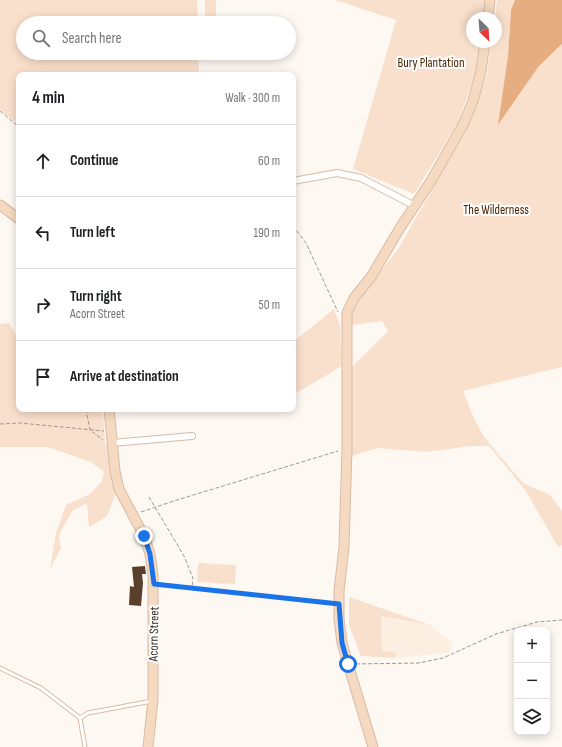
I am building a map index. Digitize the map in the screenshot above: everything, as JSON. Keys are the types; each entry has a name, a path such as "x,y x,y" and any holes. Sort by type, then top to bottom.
{"main road":[{"path":"489,12 490,0"},
{"path":"373,747 342,643 339,604 344,547 347,449 347,313 354,298 371,277 400,228 416,206 465,119 473,101 481,71 484,48"},
{"path":"0,205 16,216"},
{"name":"Acorn Street","path":"109,412 111,442 119,489 133,515 150,554 154,584 152,634 153,700 148,747"}],"street":[{"path":"296,180 337,172 361,178 416,206"},
{"path":"111,442 192,436"}],"lane":[{"path":"0,668 41,688 80,718 84,747"},
{"path":"80,718 88,713 153,700"}],"path":[{"path":"0,111 16,124"},
{"path":"296,230 306,243 337,309 346,324"},
{"path":"87,412 90,430 105,441 111,442"},
{"path":"0,424 20,423 110,431"},
{"path":"133,515 347,449"},
{"path":"149,496 184,556 193,578 192,588"},
{"path":"154,584 339,604"},
{"path":"348,664 419,662 443,658 496,634 537,622 562,620"}],"shaded area":[{"path":"515,0 562,0 562,44 539,66 498,125 508,56 511,10"},
{"path":"381,616 430,625 453,644 449,653 395,658 396,653 382,650"}],"green space":[{"path":"0,0 197,0 198,16 16,16 16,60 198,60 199,72 16,72 16,123 0,110"},
{"path":"205,0 216,0 216,16 205,16"},
{"name":"Bury Plantation","path":"335,0 487,0 485,12 466,12 466,48 479,48 475,75 458,123 414,194 353,169 396,20"},
{"name":"The Wilderness","path":"497,0 515,0 511,10 508,56 499,124 539,66 562,44 562,367 463,391 473,416 484,437 523,483 550,495 562,511 562,545 558,547 526,491 489,446 471,446 426,452 378,448 352,456 351,368 388,331 382,321 346,326 350,311 398,249 466,131 487,74 490,48 502,48 502,12 496,12"},
{"path":"334,309 340,325 342,366 296,393 296,340"},
{"path":"9,323 16,335 16,412 103,412 105,444 109,450 117,491 107,516 89,527 87,503 73,510 62,529 59,537 61,548 50,570 56,533 66,505 90,494 102,481 104,472 91,462 47,447 0,447 0,324"},
{"path":"198,563 236,565 235,584 197,582"},
{"path":"349,597 430,625 381,616 382,650 396,653 395,658 361,656 349,625"}],"building":[{"path":"145,566 146,574 142,574 143,583 141,606 129,605 130,586 134,587 132,567"}],"route":[{"path":"144,536 150,554 154,584 339,604 342,643 348,664"}]}
